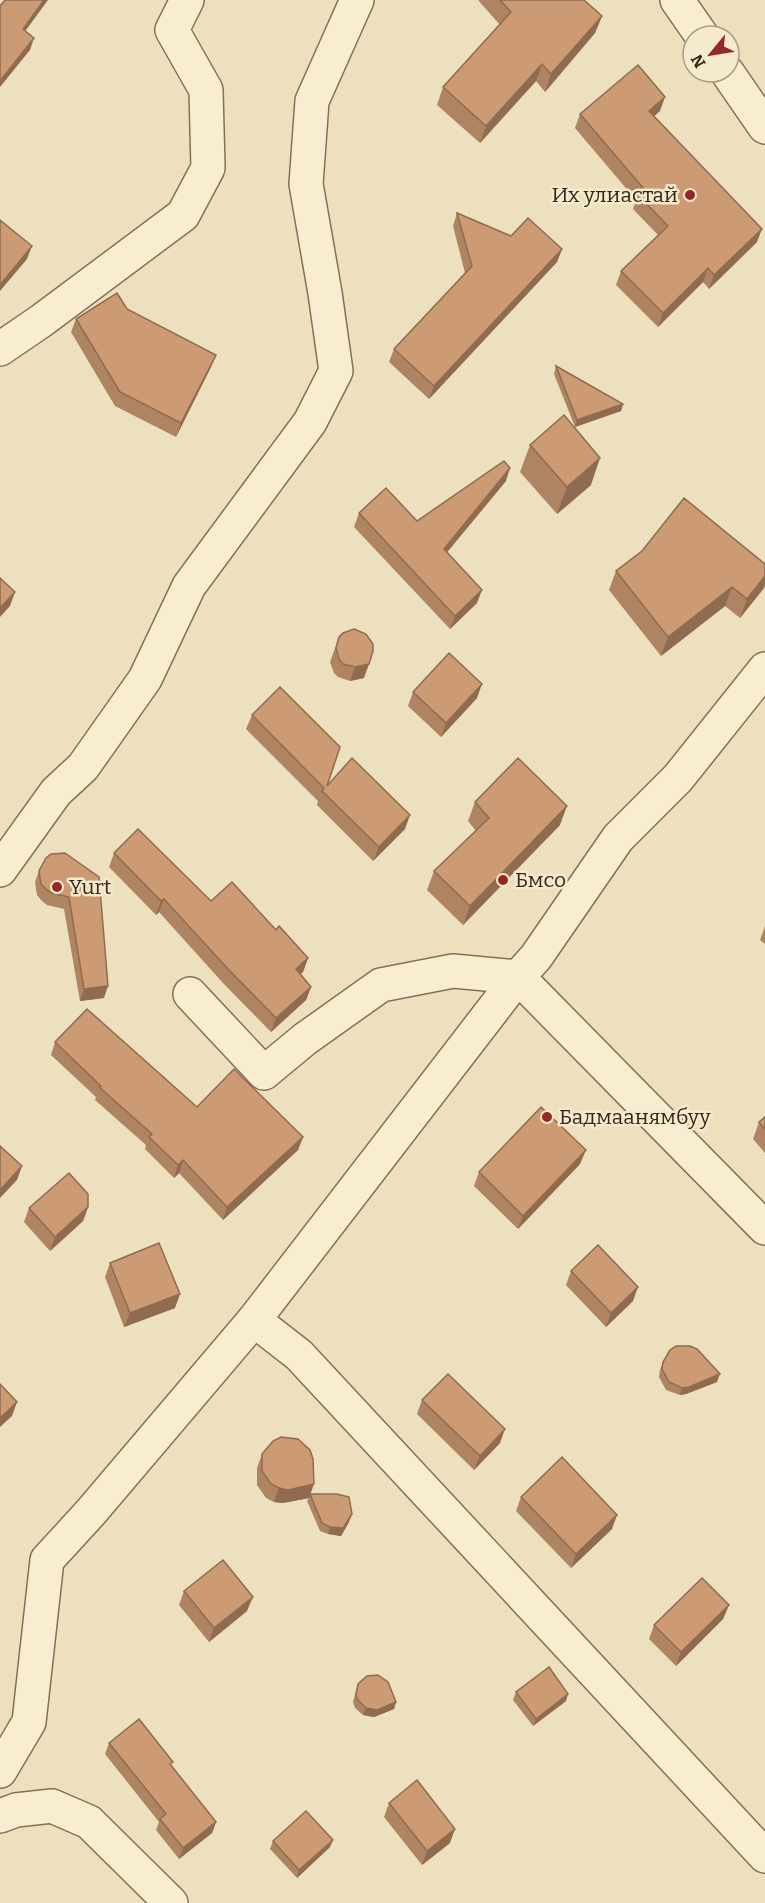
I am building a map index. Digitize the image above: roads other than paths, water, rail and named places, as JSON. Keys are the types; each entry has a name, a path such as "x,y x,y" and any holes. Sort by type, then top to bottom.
{"street":[{"path":"0,349 183,215 208,168 206,90 172,30 187,0"},
{"path":"0,870 56,792 83,767 145,679 189,586 310,422 336,371 306,184 312,101 357,0"},
{"path":"677,0 694,24"},
{"path":"735,84 765,127"},
{"path":"0,1771 29,1722 47,1560 91,1512 254,1320 518,977 536,957 618,838 678,778 765,669"},
{"path":"190,994 264,1073 305,1039 381,985 453,971 518,977 765,1228"},
{"path":"254,1320 299,1355 765,1856"},
{"path":"0,1816 16,1810 52,1806 89,1822 171,1903"}],"place":[{"name":"Их улиастай","path":"690,195"},
{"name":"Бмсо","path":"503,880"},
{"name":"Yurt","path":"57,887"},
{"name":"Бадмаанямбуу","path":"547,1117"}]}
